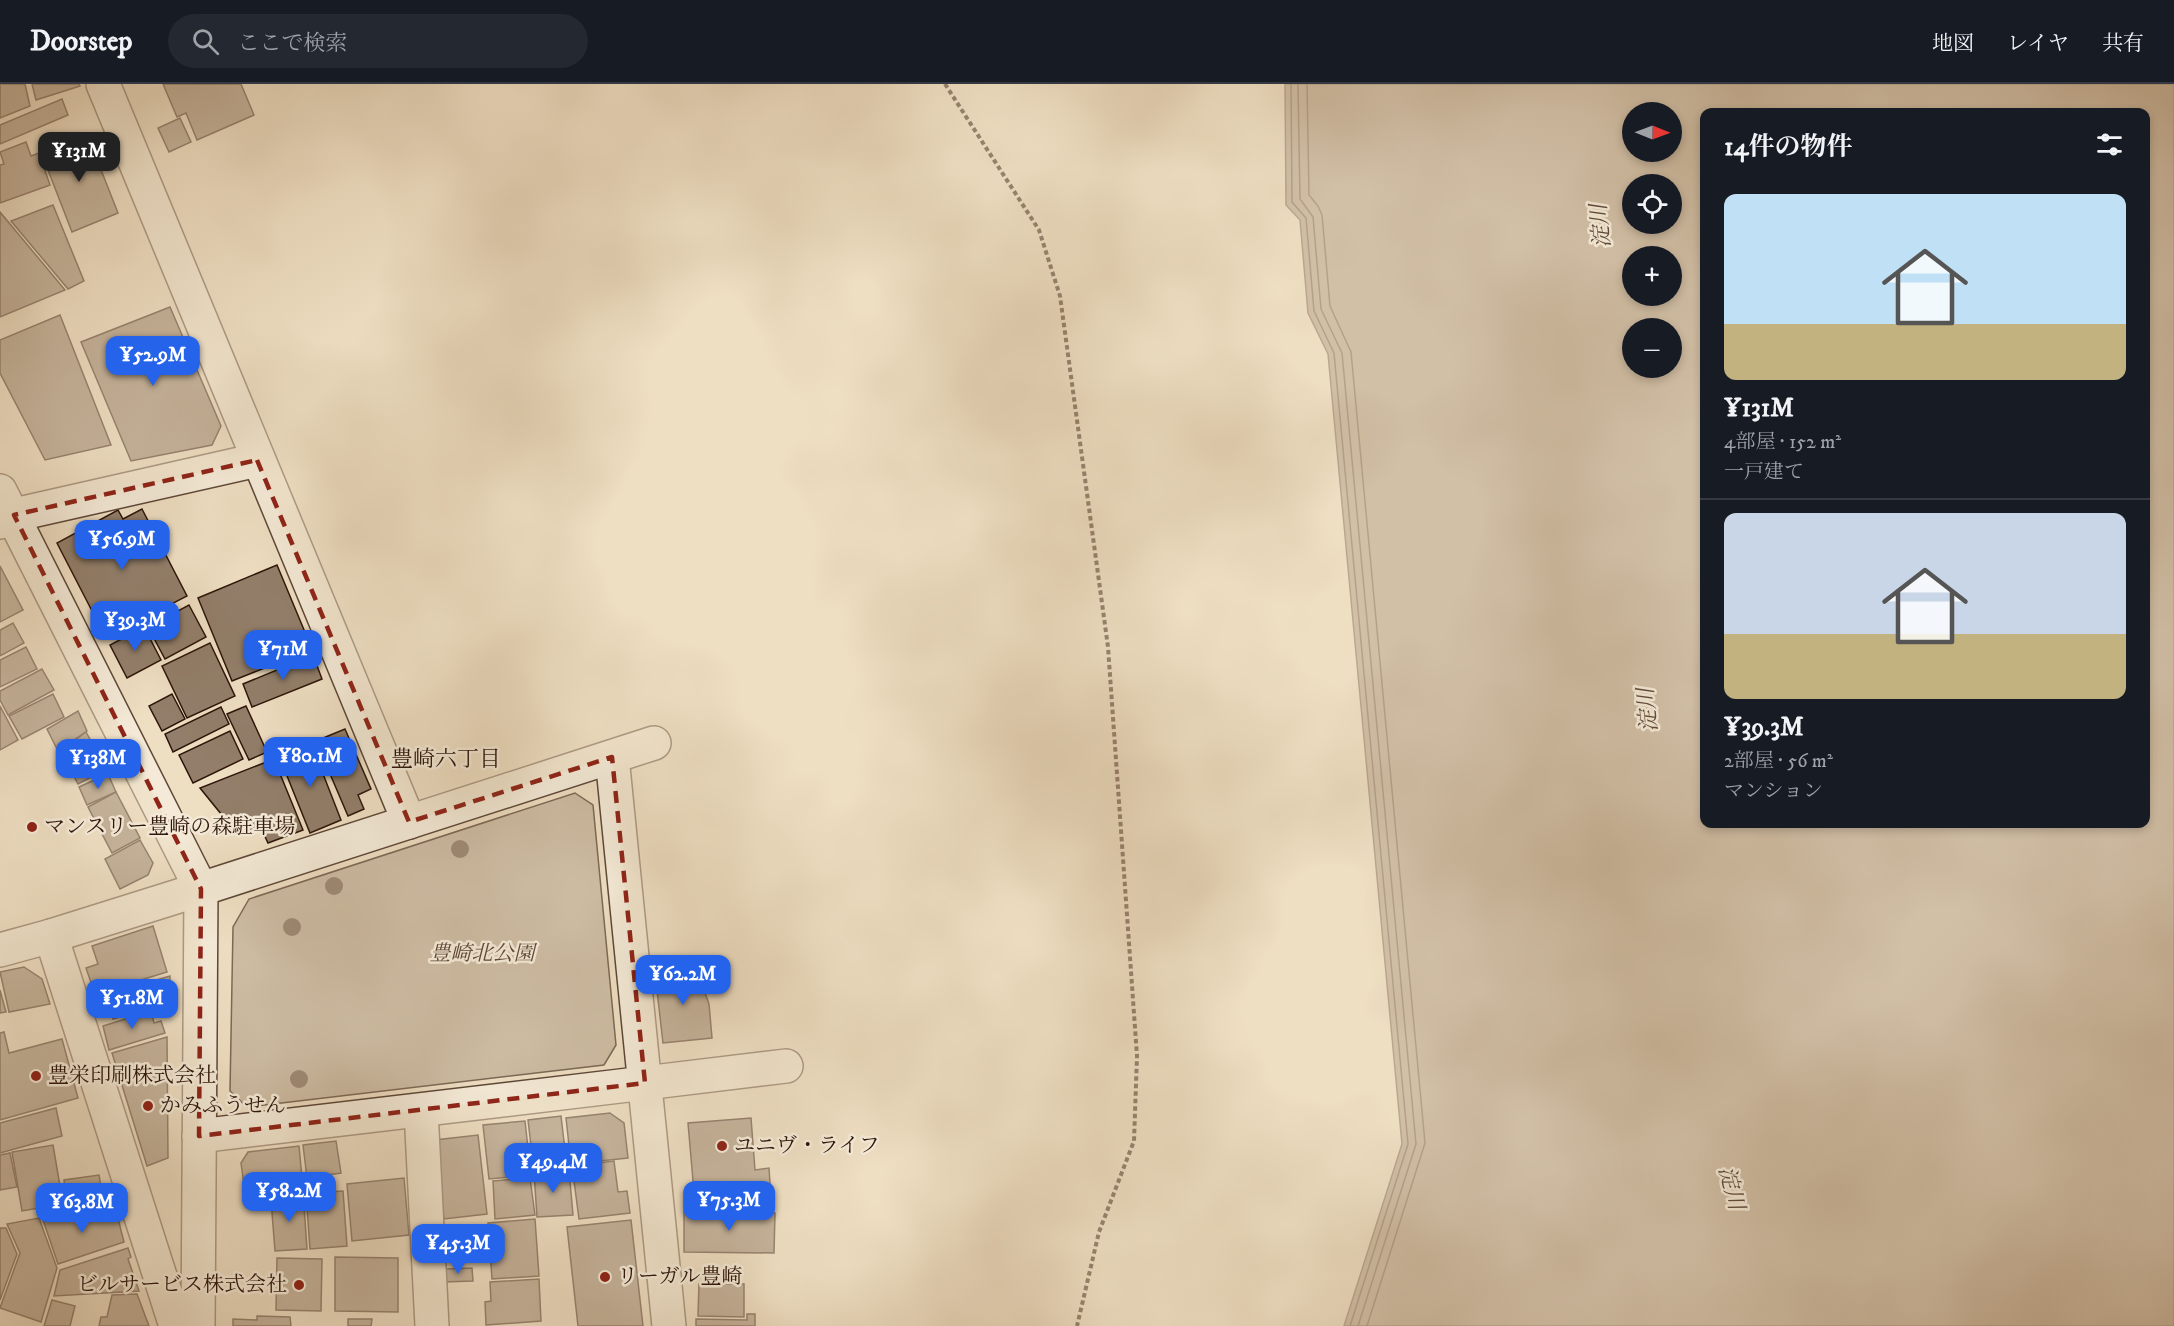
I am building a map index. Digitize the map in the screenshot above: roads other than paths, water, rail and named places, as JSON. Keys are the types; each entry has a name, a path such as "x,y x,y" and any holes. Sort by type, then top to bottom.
{"street":[{"path":"103,84 409,822"},
{"path":"198,1326 201,889 5,509 257,460"},
{"path":"0,950 201,889 654,743"},
{"path":"612,757 669,1326"},
{"path":"51,936 176,1326"},
{"path":"200,1137 786,1066"},
{"path":"421,1111 432,1326"}],"water":[{"name":"淀川","path":"1285,84 2174,84 2174,1326 1344,1326 1402,1144 1328,354 1308,313 1300,220 1286,205"}],"place":[{"name":"マンスリー豊崎の森駐車場","path":"32,827"},
{"name":"豊栄印刷株式会社","path":"36,1076"},
{"name":"かみふうせん","path":"148,1106"},
{"name":"ユニヴ・ライフ","path":"722,1146"},
{"name":"リーガル豊崎","path":"605,1277"},
{"name":"ビルサービス株式会社","path":"299,1285"}],"district":[{"name":"豊崎六丁目","path":"446,759"}],"park label":[{"name":"豊崎北公園","path":"482,954"}]}
